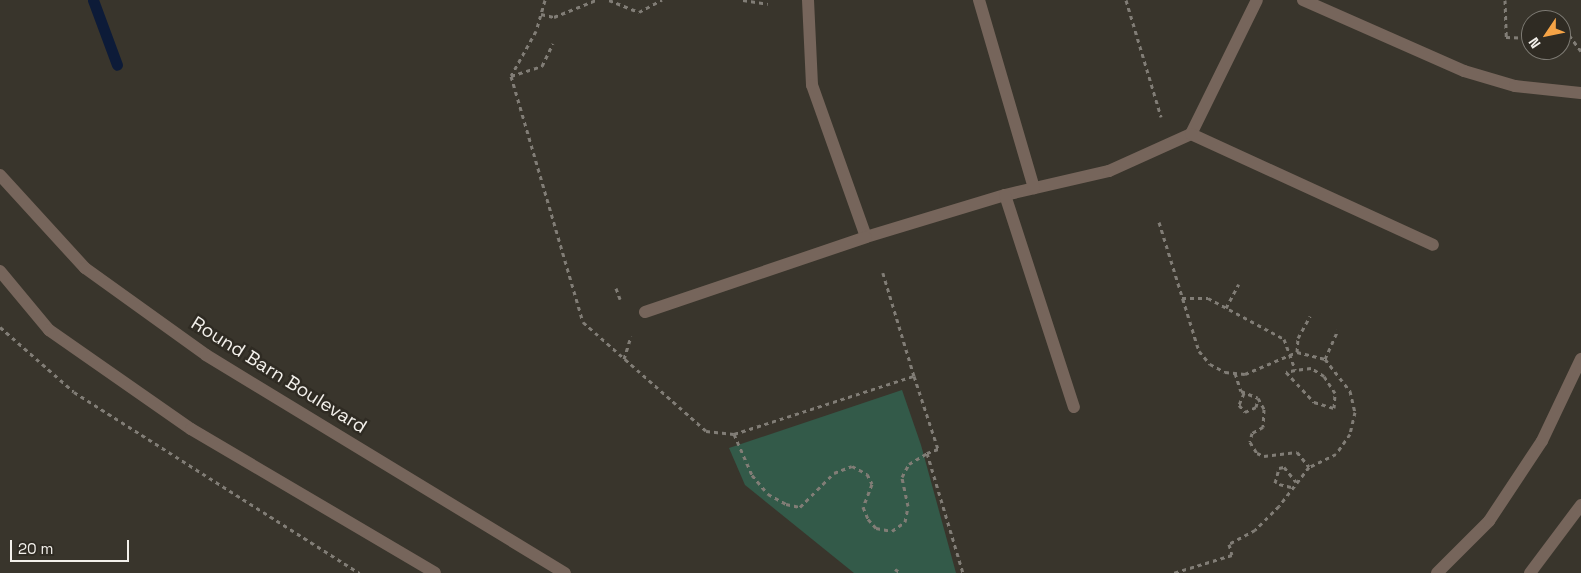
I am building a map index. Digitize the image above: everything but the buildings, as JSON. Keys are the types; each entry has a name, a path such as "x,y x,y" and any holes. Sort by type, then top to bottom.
{"street":[{"path":"808,0 812,85 866,237"},
{"path":"979,0 1034,188"},
{"path":"645,312 866,237 1005,195 1109,171 1191,134 1257,0"},
{"path":"1303,0 1464,71 1515,86 1581,93"},
{"path":"1191,134 1433,246"},
{"name":"Round Barn Boulevard","path":"0,174 85,268 206,355 565,573"},
{"path":"1005,195 1074,407"},
{"path":"0,271 49,330 191,429 435,573"},
{"path":"1437,573 1489,521 1542,441 1581,359"},
{"path":"1530,573 1581,504"}],"path":[{"path":"541,14 554,17 596,0"},
{"path":"609,0 639,12 662,0"},
{"path":"743,0 768,4"},
{"path":"1126,0 1162,119"},
{"path":"1505,0 1509,18 1506,37 1521,38"},
{"path":"1571,38 1581,51"},
{"path":"511,76 542,66 554,43"},
{"path":"1159,222 1199,351 1210,364 1235,373 1245,374 1297,352 1325,359 1350,391 1355,412 1350,434 1336,454 1309,467 1255,530 1229,544 1232,555 1173,573"},
{"path":"1226,308 1240,284"},
{"path":"1182,298 1208,298 1284,339 1295,370"},
{"path":"1297,352 1298,338 1310,316"},
{"path":"0,327 74,392 359,573"},
{"path":"1325,359 1338,330"},
{"path":"1311,368 1324,376 1335,393 1334,408 1298,389 1286,372 1295,370 1311,368"},
{"path":"1235,373 1244,393 1258,398 1267,418 1250,442 1264,456 1297,452 1309,467"},
{"path":"734,434 752,475 768,494 786,504 800,507 834,473 852,466 867,474 872,484 863,507 868,519 876,528 892,531 904,522 908,506 902,477 909,464 927,453 938,449 914,376"},
{"path":"1244,393 1238,405 1245,412 1256,407 1258,398"},
{"path":"927,453 963,573"},
{"path":"1292,487 1274,483 1274,474 1284,467 1296,482"},
{"path":"895,569 901,573"}],"green space":[{"path":"902,390 921,445 956,573 854,573 745,485 729,448"}],"waterway":[{"path":"93,0 117,65"}]}
